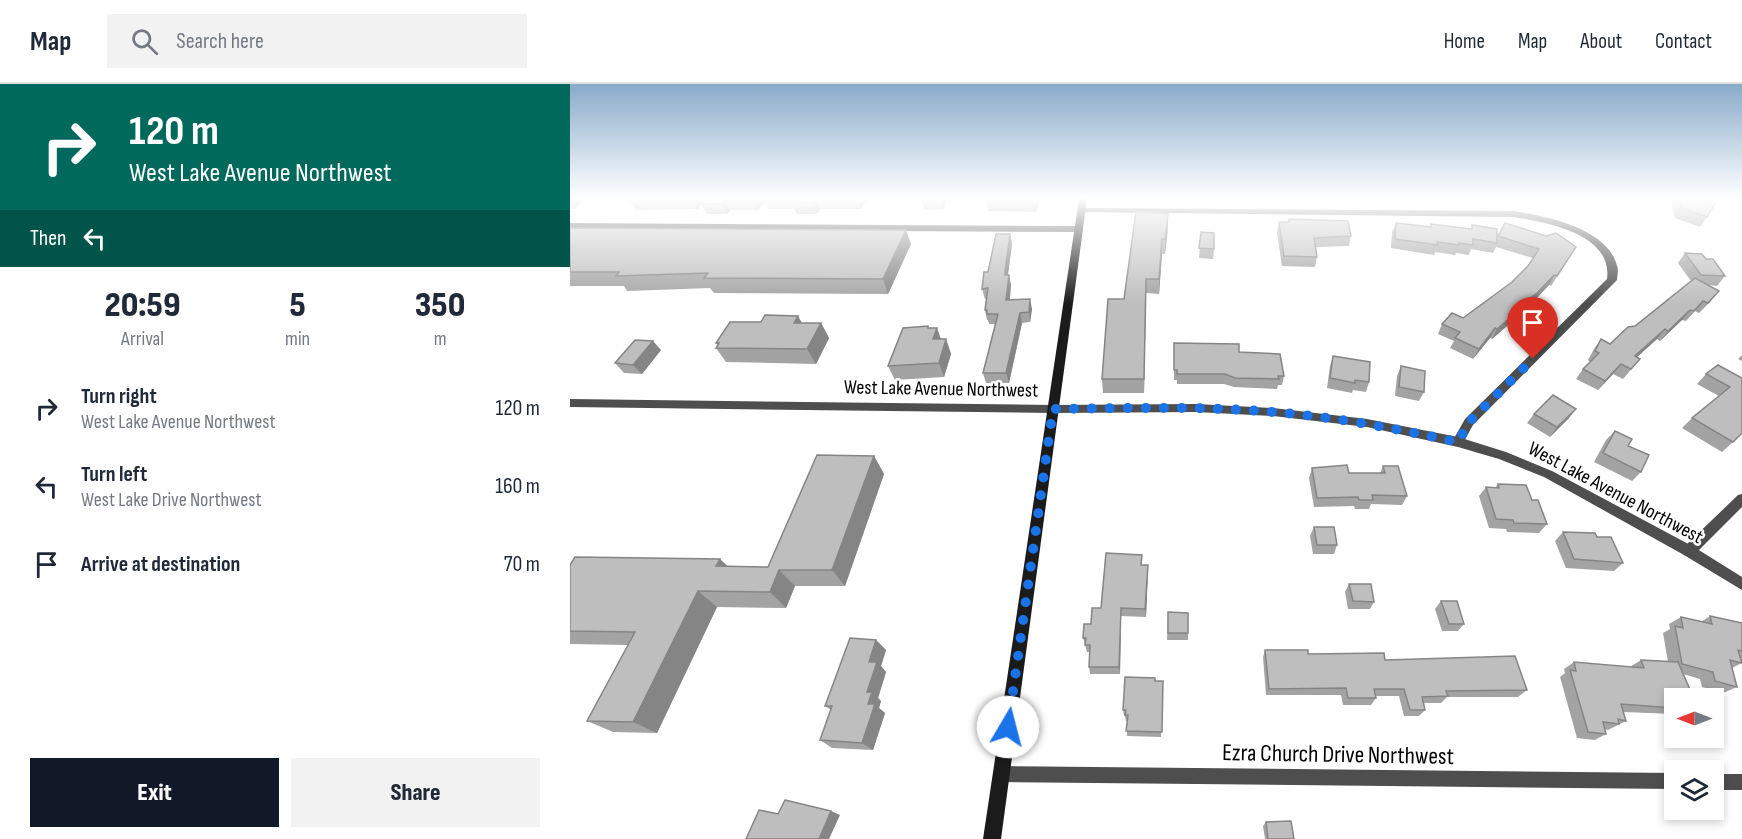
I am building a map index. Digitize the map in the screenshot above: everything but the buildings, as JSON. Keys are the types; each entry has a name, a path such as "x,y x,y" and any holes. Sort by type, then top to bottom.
{"main road":[{"path":"992,839 1077,234"}],"street":[{"path":"1458,442 1469,422 1612,280 1613,266 1605,252 1582,234"},
{"name":"West Lake Avenue Northwest","path":"570,403 1053,409 1196,408 1273,412 1367,423 1458,442 1502,455 1548,474 1689,551 1742,584"},
{"path":"1689,551 1742,499"},
{"name":"Ezra Church Drive Northwest","path":"1001,774 1664,781"},
{"path":"1724,782 1742,782"}],"route":[{"path":"1008,727 1053,409 1196,408 1273,412 1367,423 1458,442 1469,422 1533,359"}]}
